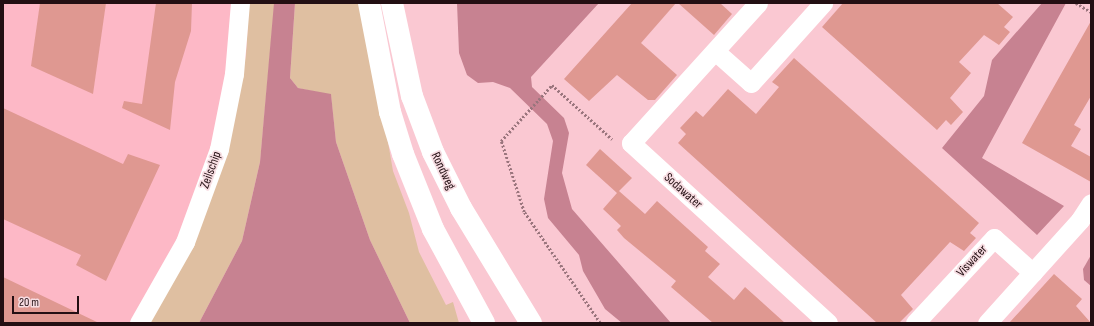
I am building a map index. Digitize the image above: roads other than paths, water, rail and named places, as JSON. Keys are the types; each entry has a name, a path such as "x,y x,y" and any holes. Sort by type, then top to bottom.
{"main road":[{"path":"369,3 390,112 403,154 433,229 484,323"},
{"name":"Rondweg","path":"392,3 412,96 434,152 461,208 531,323"}],"street":[{"name":"Zeilschip","path":"139,323 185,242 219,149 234,74 240,3"},
{"path":"758,3 715,51 751,83 823,3"},
{"name":"Sodawater","path":"715,51 631,143 828,323"},
{"path":"987,323 1033,273 1091,203"},
{"name":"Viswater","path":"915,323 994,238 1033,273"}]}
